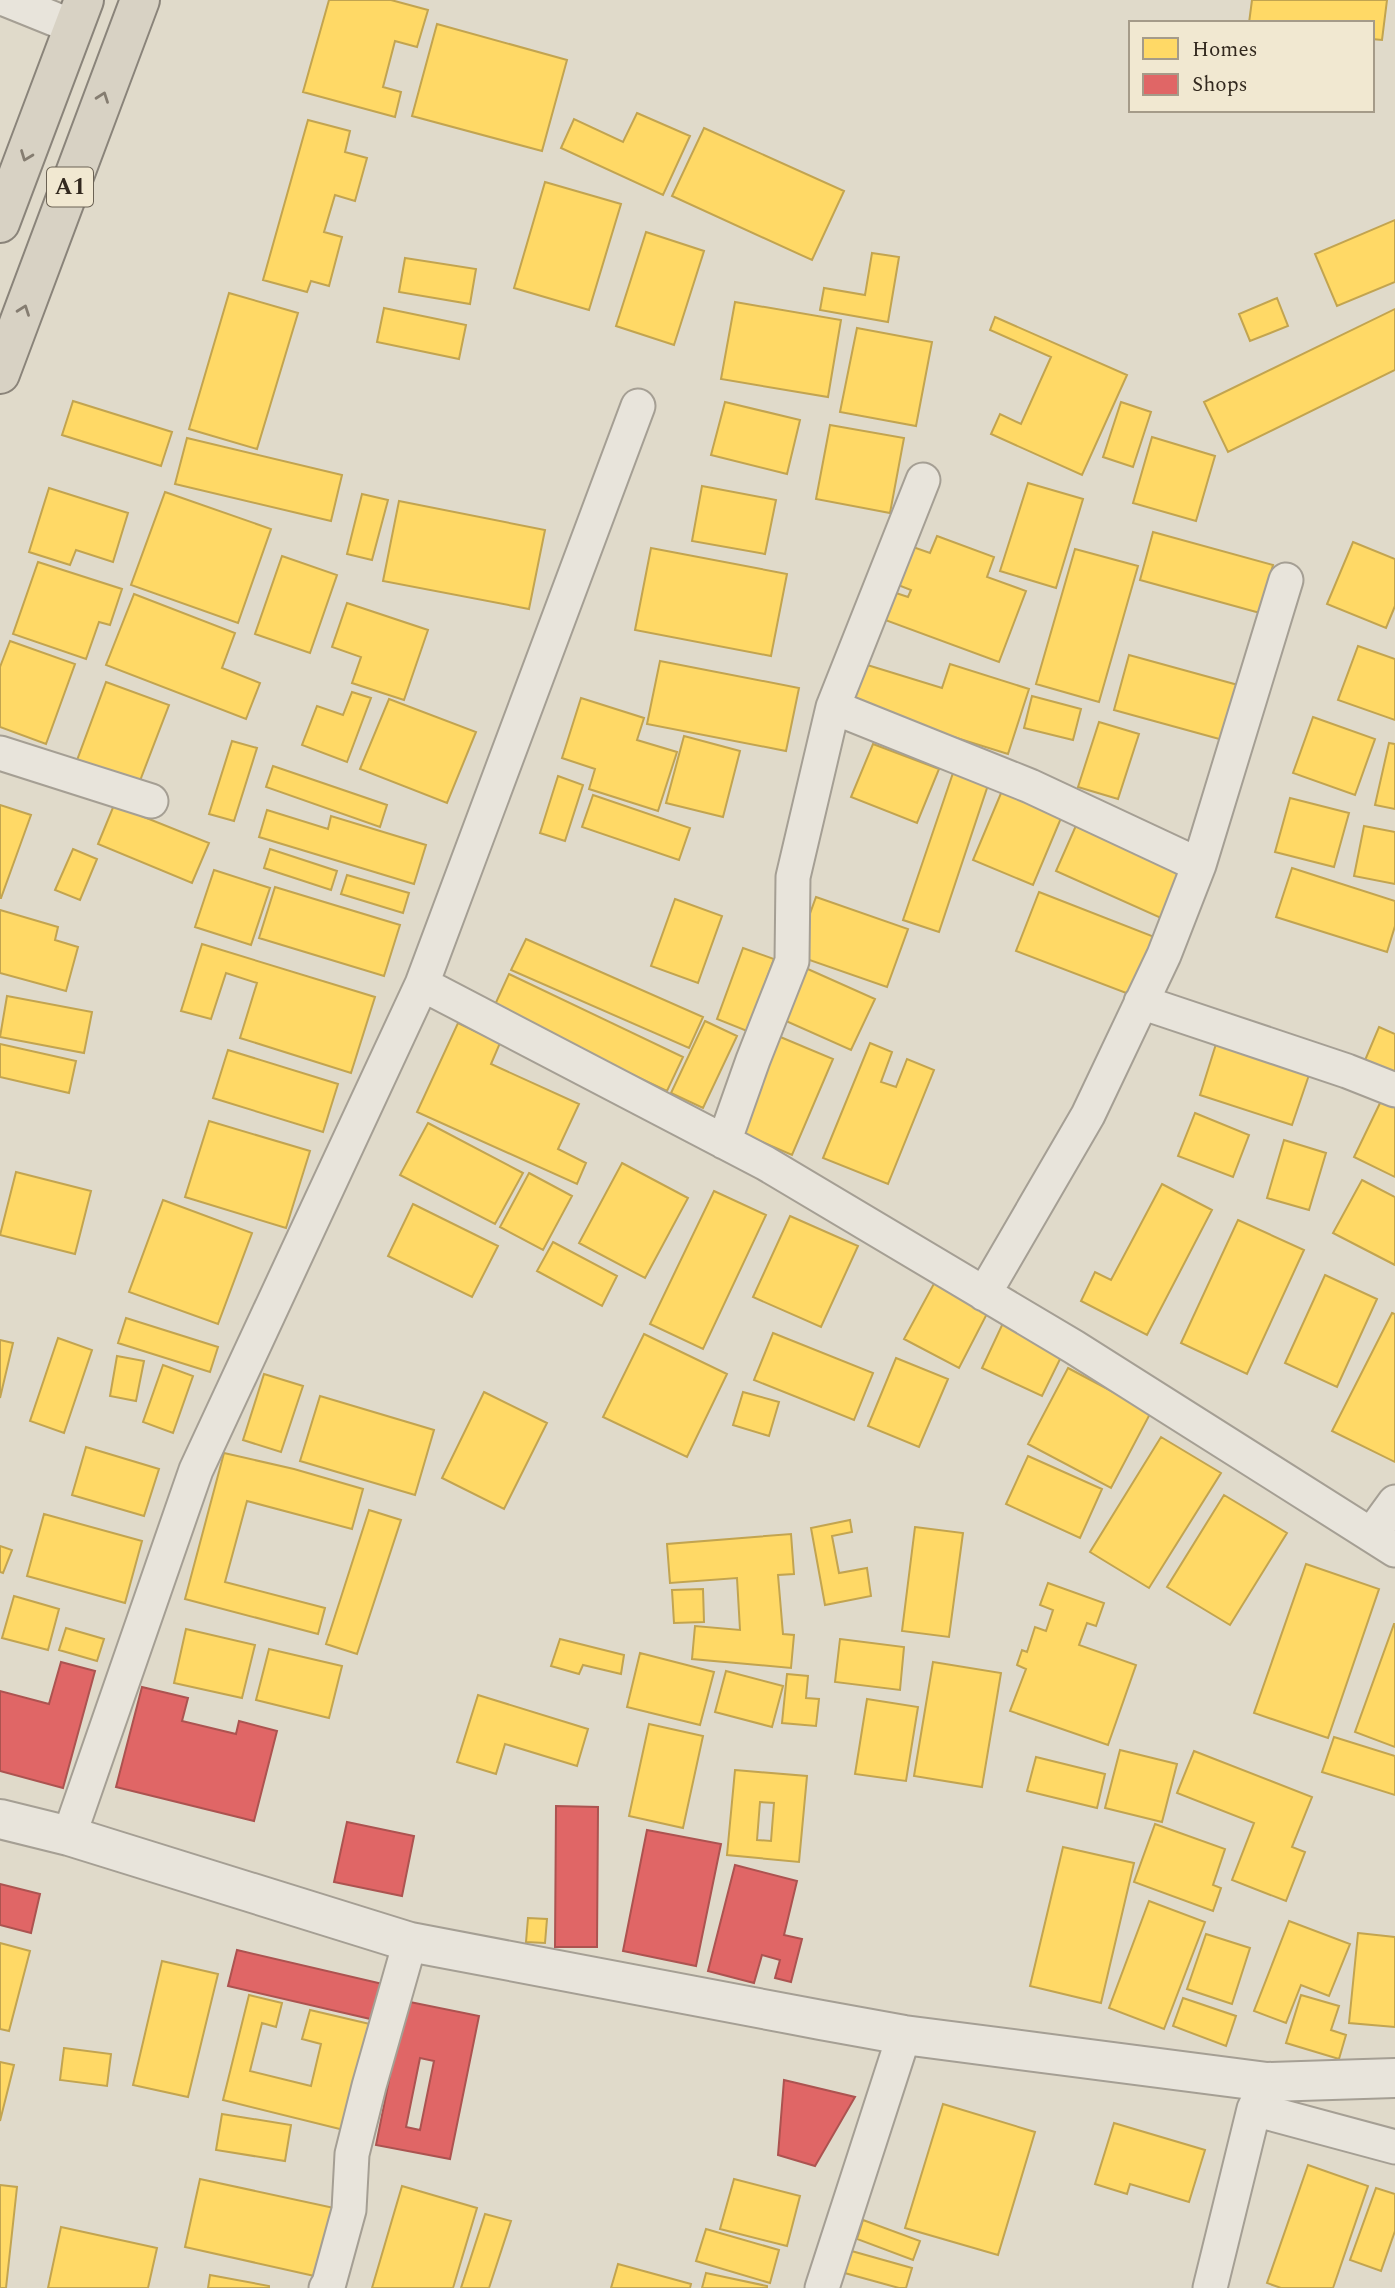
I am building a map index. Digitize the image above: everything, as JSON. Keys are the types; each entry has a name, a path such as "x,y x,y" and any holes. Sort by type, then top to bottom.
{"highway":[{"name":"A1","path":"0,374 140,0"},
{"name":"A1","path":"0,223 79,14"}],"street":[{"path":"6,0 79,14"},
{"path":"69,1836 196,1470 422,984 638,406"},
{"path":"724,1142 792,961 793,877 833,707 923,480"},
{"path":"984,1294 1088,1115 1164,955 1199,866 1286,580"},
{"path":"833,707 1030,786 1199,866"},
{"path":"0,753 151,801"},
{"path":"422,984 765,1163 1074,1347 1383,1543 1395,1502"},
{"path":"1141,1002 1347,1070 1395,1090"},
{"path":"0,1819 69,1836 410,1941 904,2035 1261,2095 1395,2147"},
{"path":"326,2288 349,2210 352,2154 410,1941"},
{"path":"822,2288 904,2035"},
{"path":"1261,2095 1395,2078"},
{"path":"1210,2288 1261,2095"}],"building: Homes":[{"path":"329,0 391,0 428,10 417,47 395,41 383,87 401,92 395,117 303,92"},
{"path":"1252,0 1387,0 1382,40 1374,39 1374,21 1249,21"},
{"path":"437,24 567,60 542,151 412,116"},
{"path":"637,113 690,136 663,195 561,148 574,119 623,142"},
{"path":"308,120 350,131 345,152 367,158 355,201 335,195 324,232 342,237 329,286 311,281 307,292 263,280"},
{"path":"704,128 844,191 812,260 672,196"},
{"path":"545,182 621,204 589,310 514,288"},
{"path":"1395,220 1395,282 1337,306 1315,254"},
{"path":"646,232 704,251 674,345 616,326"},
{"path":"872,253 899,257 888,322 820,310 824,288 865,295"},
{"path":"405,258 476,269 470,304 399,292"},
{"path":"229,293 298,313 257,449 189,429"},
{"path":"1277,298 1288,326 1250,341 1239,314"},
{"path":"735,302 841,320 828,397 721,379"},
{"path":"384,308 466,325 459,359 377,342"},
{"path":"1395,309 1395,370 1228,452 1204,402"},
{"path":"995,317 1127,375 1082,475 991,434 1000,414 1021,424 1051,357 990,330"},
{"path":"857,328 932,342 916,426 840,412"},
{"path":"73,401 172,432 161,466 62,435"},
{"path":"725,402 800,420 787,474 711,455"},
{"path":"1121,402 1151,412 1133,467 1103,457"},
{"path":"830,425 904,438 890,513 816,499"},
{"path":"1152,437 1215,456 1196,521 1133,503"},
{"path":"187,438 342,475 331,521 175,484"},
{"path":"1028,483 1083,499 1056,588 1000,571"},
{"path":"702,486 776,500 765,554 692,541"},
{"path":"49,488 128,513 113,562 76,550 70,565 29,552"},
{"path":"165,492 271,529 238,623 131,585"},
{"path":"362,494 388,500 372,560 347,554"},
{"path":"399,501 545,530 529,609 383,581"},
{"path":"1153,532 1273,565 1260,613 1140,580"},
{"path":"937,536 994,557 987,577 1026,591 999,662 877,617 887,590 908,597 911,590 898,585 913,547 930,553"},
{"path":"1353,542 1395,559 1395,606 1386,628 1327,604"},
{"path":"651,548 787,574 771,656 635,630"},
{"path":"1075,549 1138,566 1099,702 1036,684"},
{"path":"282,556 337,575 310,653 255,634"},
{"path":"38,562 122,589 110,625 99,622 86,659 13,634"},
{"path":"134,594 235,633 222,668 260,683 246,719 106,665"},
{"path":"347,603 428,630 404,700 352,683 361,657 332,647"},
{"path":"10,641 75,664 46,744 0,727 0,667"},
{"path":"1358,646 1395,659 1395,720 1338,700"},
{"path":"1129,655 1238,685 1223,740 1114,710"},
{"path":"660,661 799,688 786,751 647,724"},
{"path":"864,664 942,688 950,664 1029,689 1008,754 851,705"},
{"path":"106,682 169,705 138,786 76,763"},
{"path":"352,692 371,698 347,762 302,745 317,706 343,715"},
{"path":"1032,696 1081,709 1073,740 1024,728"},
{"path":"581,698 644,718 637,740 677,752 658,811 589,789 595,769 562,758"},
{"path":"389,699 476,732 447,803 360,769"},
{"path":"1313,717 1375,739 1355,795 1293,773"},
{"path":"1099,722 1139,734 1118,799 1078,787"},
{"path":"684,736 740,751 723,817 666,803"},
{"path":"232,741 257,748 234,821 209,814"},
{"path":"1389,743 1395,744 1395,809 1375,805"},
{"path":"873,744 939,769 917,823 851,797"},
{"path":"273,766 387,805 380,827 266,787"},
{"path":"953,773 988,785 939,932 903,920"},
{"path":"558,776 583,785 565,841 540,833"},
{"path":"1004,786 1064,811 1033,885 973,860"},
{"path":"593,795 690,828 679,860 582,827"},
{"path":"1290,798 1349,813 1334,867 1275,852"},
{"path":"0,805 31,815 1,898 0,898"},
{"path":"114,805 209,843 192,883 98,844"},
{"path":"267,810 328,829 331,816 426,845 414,884 259,837"},
{"path":"1078,821 1184,868 1161,918 1056,871"},
{"path":"1364,826 1395,832 1395,884 1354,876"},
{"path":"73,849 97,859 80,900 55,890"},
{"path":"270,849 337,871 331,890 264,868"},
{"path":"1292,868 1395,901 1395,926 1387,952 1276,917"},
{"path":"214,870 270,888 251,945 195,927"},
{"path":"347,875 409,893 403,913 341,894"},
{"path":"275,887 400,925 384,976 259,938"},
{"path":"1039,892 1157,938 1134,996 1016,951"},
{"path":"816,897 908,929 887,987 795,955"},
{"path":"675,899 722,916 698,983 651,966"},
{"path":"0,910 58,927 55,940 78,947 66,991 0,973"},
{"path":"526,939 703,1017 689,1048 511,970"},
{"path":"202,944 375,997 351,1073 240,1038 257,983 226,973 211,1019 181,1011"},
{"path":"743,948 774,959 747,1031 717,1019"},
{"path":"801,966 875,999 851,1050 777,1017"},
{"path":"509,974 683,1057 667,1091 493,1009"},
{"path":"7,996 92,1012 84,1053 0,1037"},
{"path":"705,1021 737,1036 703,1108 671,1093"},
{"path":"458,1023 500,1043 491,1064 579,1104 558,1149 586,1163 577,1184 417,1112"},
{"path":"1379,1027 1395,1034 1395,1078 1363,1065"},
{"path":"778,1036 833,1059 792,1155 737,1131"},
{"path":"870,1043 892,1052 881,1082 896,1087 907,1059 934,1070 888,1184 823,1158"},
{"path":"0,1044 76,1061 69,1093 0,1077"},
{"path":"1216,1044 1309,1075 1292,1125 1200,1095"},
{"path":"228,1050 338,1084 323,1132 213,1098"},
{"path":"1382,1099 1395,1106 1395,1177 1354,1157"},
{"path":"1195,1113 1249,1135 1233,1177 1178,1156"},
{"path":"209,1121 310,1151 286,1228 185,1197"},
{"path":"428,1123 523,1173 495,1224 400,1175"},
{"path":"1284,1140 1326,1153 1309,1210 1267,1198"},
{"path":"622,1163 688,1198 645,1278 579,1243"},
{"path":"16,1172 91,1191 75,1254 0,1235"},
{"path":"529,1173 572,1196 543,1250 500,1227"},
{"path":"1362,1180 1395,1197 1395,1265 1333,1233"},
{"path":"1162,1184 1212,1210 1147,1335 1081,1301 1095,1272 1111,1280"},
{"path":"714,1191 766,1215 703,1349 650,1324"},
{"path":"163,1200 252,1233 218,1324 129,1292"},
{"path":"413,1204 498,1246 472,1297 388,1256"},
{"path":"790,1216 858,1246 821,1327 753,1297"},
{"path":"1238,1220 1304,1250 1247,1374 1181,1343"},
{"path":"553,1242 617,1276 602,1306 537,1271"},
{"path":"1325,1275 1377,1299 1337,1387 1285,1363"},
{"path":"937,1278 991,1306 959,1368 904,1339"},
{"path":"1392,1313 1395,1314 1395,1462 1332,1431"},
{"path":"126,1318 218,1347 210,1372 118,1343"},
{"path":"1003,1323 1064,1351 1042,1396 982,1368"},
{"path":"773,1333 873,1373 854,1420 754,1380"},
{"path":"644,1334 727,1374 687,1457 603,1417"},
{"path":"58,1338 92,1350 64,1433 30,1421"},
{"path":"0,1340 13,1343 0,1398"},
{"path":"117,1356 144,1361 136,1401 110,1396"},
{"path":"896,1358 948,1379 919,1447 868,1426"},
{"path":"163,1365 193,1376 173,1433 143,1422"},
{"path":"1068,1368 1151,1412 1111,1488 1028,1444"},
{"path":"264,1374 303,1386 281,1452 243,1440"},
{"path":"484,1392 547,1423 504,1509 442,1478"},
{"path":"743,1392 779,1402 769,1436 733,1425"},
{"path":"320,1396 434,1430 415,1495 300,1461"},
{"path":"1161,1437 1221,1473 1149,1588 1090,1552"},
{"path":"86,1447 159,1469 144,1516 72,1495"},
{"path":"224,1453 363,1489 352,1529 247,1501 225,1582 325,1608 318,1634 185,1599"},
{"path":"1028,1456 1102,1489 1080,1538 1006,1504"},
{"path":"1224,1495 1287,1533 1230,1625 1167,1587"},
{"path":"369,1510 401,1520 357,1654 326,1644"},
{"path":"44,1514 142,1541 125,1603 27,1576"},
{"path":"850,1520 852,1532 832,1536 839,1573 867,1568 871,1596 825,1605 811,1528"},
{"path":"915,1527 963,1533 949,1637 902,1631"},
{"path":"791,1534 794,1574 778,1575 783,1634 794,1635 791,1668 692,1659 695,1626 740,1630 737,1578 670,1583 667,1544"},
{"path":"0,1546 12,1550 3,1573 0,1572"},
{"path":"1306,1564 1379,1589 1328,1738 1254,1713"},
{"path":"1048,1583 1104,1603 1096,1626 1087,1623 1079,1645 1136,1665 1108,1745 1010,1711 1026,1669 1017,1665 1022,1650 1027,1652 1035,1627 1046,1631 1053,1610 1040,1605"},
{"path":"703,1589 704,1622 674,1623 672,1590"},
{"path":"14,1596 59,1609 48,1650 2,1638"},
{"path":"1395,1624 1395,1747 1355,1732"},
{"path":"66,1628 104,1639 97,1661 59,1650"},
{"path":"186,1629 255,1645 242,1698 174,1683"},
{"path":"560,1639 624,1655 621,1674 583,1665 579,1674 551,1666"},
{"path":"840,1639 904,1647 900,1690 835,1682"},
{"path":"269,1649 342,1666 329,1718 256,1700"},
{"path":"640,1653 714,1672 700,1725 627,1707"},
{"path":"933,1662 1001,1673 982,1787 914,1776"},
{"path":"726,1671 783,1686 772,1727 715,1712"},
{"path":"787,1674 808,1676 806,1698 819,1699 816,1726 782,1723"},
{"path":"478,1695 588,1729 577,1766 505,1744 496,1774 457,1762"},
{"path":"867,1699 918,1707 906,1781 855,1774"},
{"path":"649,1724 703,1736 683,1828 629,1816"},
{"path":"1334,1737 1395,1756 1395,1795 1322,1772"},
{"path":"1120,1750 1177,1764 1162,1822 1105,1808"},
{"path":"1194,1751 1312,1797 1292,1847 1305,1852 1286,1901 1232,1880 1254,1823 1177,1793"},
{"path":"1036,1757 1105,1774 1097,1808 1027,1791"},
{"path":"735,1770 807,1776 799,1862 727,1855","holes":["760,1802 774,1803 771,1841 757,1840"]},
{"path":"1155,1824 1225,1849 1213,1885 1221,1888 1213,1911 1134,1882"},
{"path":"1063,1847 1134,1863 1101,2003 1030,1986"},
{"path":"1149,1901 1205,1922 1164,2029 1109,2008"},
{"path":"528,1918 547,1919 545,1943 526,1942"},
{"path":"1289,1921 1350,1944 1329,1996 1301,1985 1286,2023 1254,2011"},
{"path":"1358,1933 1395,1937 1395,2027 1349,2023"},
{"path":"1206,1934 1250,1948 1232,2004 1187,1989"},
{"path":"0,1943 30,1951 9,2031 0,2029"},
{"path":"162,1961 218,1974 188,2097 133,2085"},
{"path":"249,1995 282,2003 276,2027 262,2023 250,2071 311,2086 321,2044 302,2039 310,2010 374,2025 348,2131 223,2100"},
{"path":"1301,1995 1339,2006 1331,2030 1346,2035 1339,2059 1286,2043"},
{"path":"1183,1998 1236,2016 1226,2046 1173,2026"},
{"path":"64,2048 111,2054 107,2086 60,2080"},
{"path":"0,2062 14,2065 0,2121"},
{"path":"943,2104 1035,2132 998,2255 905,2228"},
{"path":"222,2114 291,2125 285,2161 216,2150"},
{"path":"1114,2123 1205,2150 1189,2202 1130,2184 1127,2194 1095,2184"},
{"path":"1308,2165 1368,2186 1333,2288 1281,2288 1267,2283"},
{"path":"200,2179 334,2208 319,2277 185,2247"},
{"path":"734,2179 800,2196 787,2246 720,2229"},
{"path":"0,2185 17,2187 6,2288 0,2288"},
{"path":"402,2186 477,2208 453,2288 372,2288"},
{"path":"1376,2188 1395,2194 1395,2231 1381,2271 1350,2260"},
{"path":"485,2214 511,2221 489,2288 461,2288"},
{"path":"863,2220 920,2241 913,2260 857,2239"},
{"path":"61,2227 157,2248 148,2288 48,2288"},
{"path":"706,2229 779,2250 770,2283 696,2261"},
{"path":"848,2250 912,2268 906,2288 841,2272"},
{"path":"618,2264 691,2284 690,2288 611,2288"},
{"path":"706,2273 767,2286 767,2288 702,2288"},
{"path":"210,2275 269,2286 269,2288 208,2288"}],"building: Shops":[{"path":"61,1662 95,1671 63,1788 0,1771 0,1691 49,1704"},
{"path":"142,1687 188,1698 182,1721 236,1734 239,1721 277,1731 254,1821 116,1787"},
{"path":"556,1806 598,1807 597,1947 555,1947"},
{"path":"347,1822 414,1836 402,1896 334,1882"},
{"path":"647,1830 721,1844 696,1966 623,1951"},
{"path":"735,1865 797,1881 784,1935 802,1939 791,1982 775,1978 780,1960 762,1955 754,1983 708,1971"},
{"path":"0,1884 40,1894 31,1933 0,1925"},
{"path":"237,1950 387,1985 379,2021 228,1986"},
{"path":"405,2001 479,2016 450,2159 376,2145","holes":["420,2058 434,2061 420,2130 406,2127"]},
{"path":"784,2080 855,2097 815,2166 778,2155"}]}
